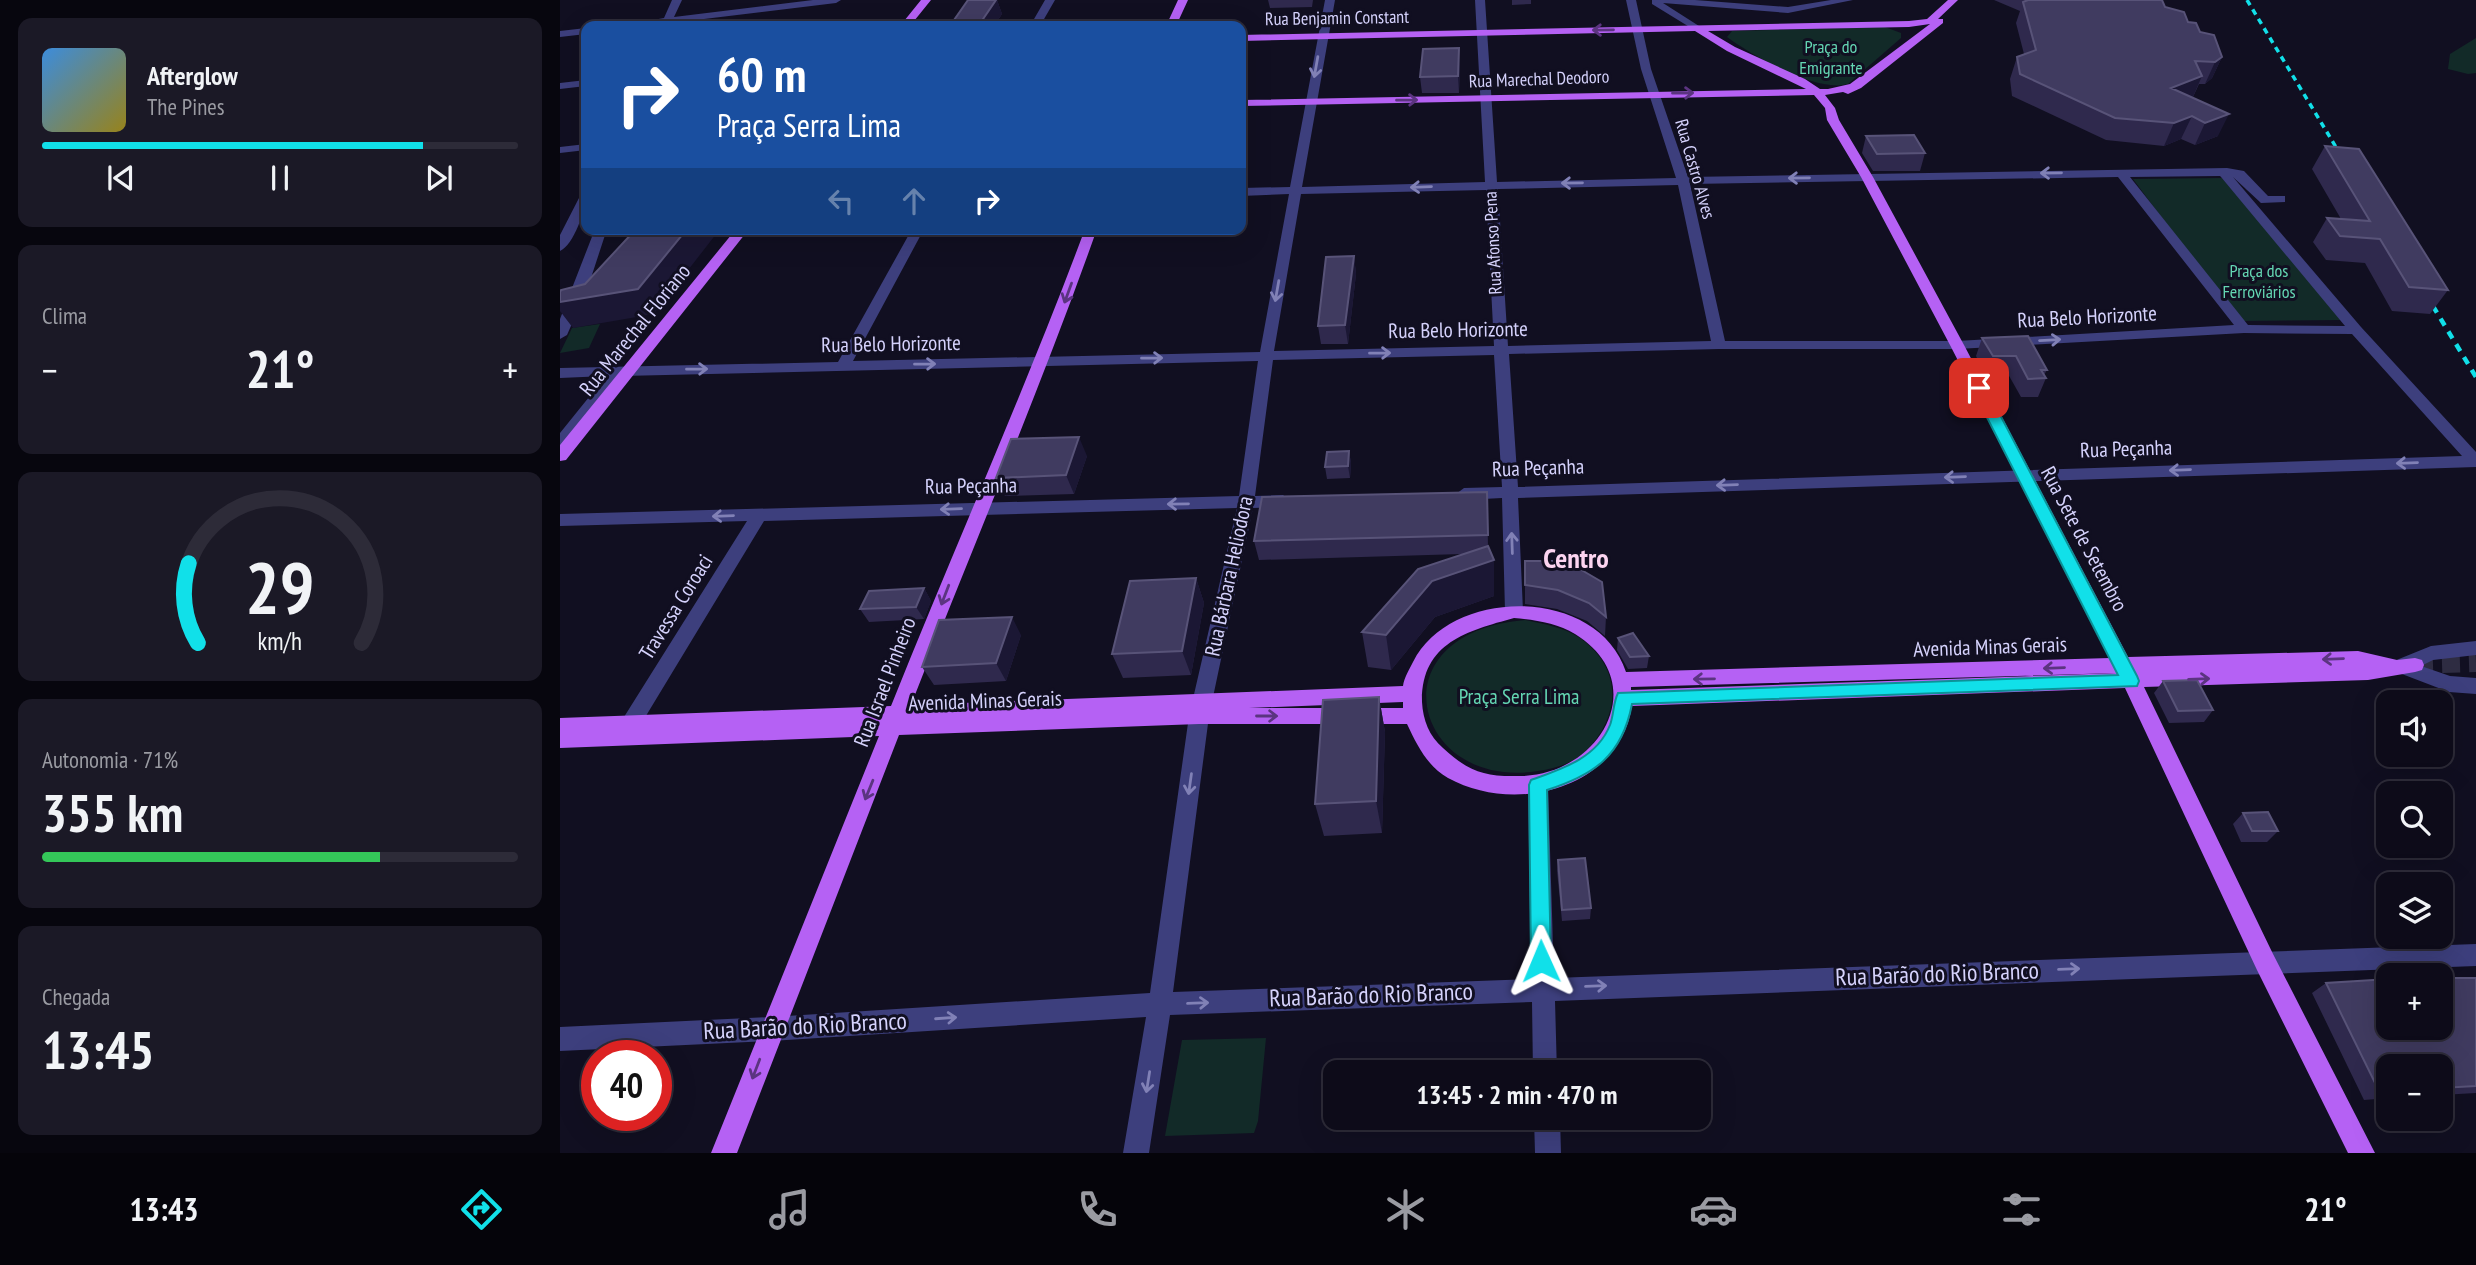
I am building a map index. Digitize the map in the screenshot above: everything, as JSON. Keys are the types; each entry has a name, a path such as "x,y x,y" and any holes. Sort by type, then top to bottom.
{"main road":[{"path":"909,21 926,0"},
{"path":"1173,21 1183,0"},
{"name":"Rua Benjamin Constant","path":"1246,38 1922,23 1936,17 1954,0"},
{"path":"1696,28 1731,49 1801,81 1817,92 1830,108 1840,96 1857,86 1964,0"},
{"path":"1880,25 1905,32 1910,36 1910,43"},
{"path":"1731,49 1722,39 1723,33 1754,26"},
{"name":"Rua Marechal Deodoro","path":"1246,103 1817,92 1857,86"},
{"name":"Rua Sete de Setembro","path":"1830,108 1833,120 1867,177 1957,345 2126,673 2265,962 2362,1153"},
{"name":"Rua Marechal Floriano","path":"560,456 624,371 738,235"},
{"name":"Rua Israel Pinheiro","path":"724,1153 979,509 1043,361 1089,235"},
{"path":"1514,611 1541,613 1567,621 1590,635 1608,653 1623,689 1619,727 1601,753 1573,774 1538,785 1504,786 1471,779 1443,763 1423,742 1411,716 1410,694 1420,662 1443,635 1464,623 1488,615 1514,611"},
{"name":"Avenida Minas Gerais","path":"1623,689 2126,673 2368,672 2408,665"},
{"name":"Avenida Minas Gerais","path":"560,740 897,720 1200,709 1410,694"},
{"name":"Avenida Minas Gerais","path":"1200,709 1411,716"},
{"name":"Avenida Minas Gerais","path":"560,726 897,720"}],"street":[{"path":"667,21 677,0"},
{"path":"697,18 836,0"},
{"path":"1038,21 1050,0"},
{"name":"Rua Bárbara Heliodora","path":"1136,1153 1160,1004 1200,709 1246,503 1266,356 1329,0"},
{"name":"Rua Afonso Pena","path":"1480,0 1499,350 1510,492 1514,611"},
{"path":"1652,0 1696,28"},
{"path":"1658,0 1788,10 1848,0"},
{"name":"Rua Castro Alves","path":"1634,2 1636,29 1683,181 1719,345"},
{"path":"1788,10 1797,24"},
{"path":"560,34 581,32"},
{"path":"560,86 581,84"},
{"path":"560,150 581,147"},
{"path":"2120,172 2244,329"},
{"path":"1246,192 1867,177 2223,172 2240,174 2265,200 2281,200"},
{"path":"2223,172 2356,330 2476,461"},
{"path":"562,239 581,205"},
{"path":"562,239 581,231"},
{"path":"560,335 565,312 598,235"},
{"path":"843,366 915,235"},
{"name":"Rua Belo Horizonte","path":"560,373 1719,345 1957,345 2244,329 2356,330"},
{"name":"Rua Marechal Floriano","path":"560,443 624,371"},
{"name":"Rua Peçanha","path":"1440,495 2476,461"},
{"name":"Rua Peçanha","path":"560,520 1302,500"},
{"name":"Travessa Coroaci","path":"631,723 759,515"},
{"name":"Avenida Minas Gerais","path":"2408,665 2431,653 2476,648"},
{"path":"2408,665 2449,684 2476,686"},
{"path":"1538,785 1545,1060"},
{"name":"Rua Barão do Rio Branco","path":"560,1039 771,1029 1160,1004 2476,955"},
{"path":"1547,1130 1548,1153"}],"green space":[{"name":"Praça do Emigrante","path":"1885,27 1901,33 1901,38 1848,84 1835,85 1820,83 1786,71 1727,37 1732,31"},
{"path":"2476,38 2476,73 2468,74 2448,69 2450,54"},
{"name":"Praça dos Ferroviários","path":"2222,178 2344,320 2239,321 2133,179"},
{"path":"600,324 589,348 560,353 572,328"},
{"name":"Praça Serra Lima","path":"1525,620 1567,631 1594,650 1610,678 1611,708 1598,737 1576,759 1538,771 1495,771 1462,758 1439,735 1427,708 1429,679 1445,652 1477,631"},
{"path":"1266,1038 1258,1121 1254,1133 1165,1136 1182,1040"}],"building":[{"path":"968,0 996,0 982,21 953,21"},
{"path":"2162,0 2165,7 2184,12 2188,22 2196,23 2200,32 2214,35 2222,57 2215,62 2195,61 2202,76 2171,88 2229,114 2205,123 2192,116 2174,123 2115,118 2020,74 2017,57 2036,50 2023,2"},
{"path":"1459,48 1458,76 1420,77 1423,49"},
{"path":"1914,135 1925,153 1877,154 1866,136"},
{"path":"2325,146 2359,149 2448,290 2409,287 2380,239 2340,236 2327,218 2370,221"},
{"path":"630,235 682,235 638,289 560,302 561,290 585,284"},
{"path":"1354,256 1345,325 1318,326 1326,257"},
{"path":"2028,336 2047,370 2041,370 2046,378 2028,379 2016,356 1993,356 1982,338"},
{"path":"1079,437 1066,475 996,478 1011,439"},
{"path":"1349,451 1348,466 1325,467 1327,452"},
{"path":"1487,492 1488,535 1254,541 1262,497"},
{"path":"1488,546 1494,560 1432,581 1386,635 1362,632 1418,569"},
{"path":"1525,561 1566,561 1602,582 1606,617 1589,603 1558,590 1525,585"},
{"path":"1196,578 1182,651 1112,654 1130,581"},
{"path":"924,588 916,607 860,609 869,591"},
{"path":"1012,617 996,663 922,667 939,620"},
{"path":"1633,633 1649,656 1630,657 1618,638"},
{"path":"2197,680 2213,710 2178,711 2163,681"},
{"path":"1379,697 1376,801 1315,804 1323,700"},
{"path":"2268,812 2278,831 2252,831 2243,813"},
{"path":"1585,858 1591,908 1562,910 1558,860"},
{"path":"2453,978 2476,978 2476,1086 2453,1087 2453,1054 2376,1054 2376,1085 2326,983 2376,980 2376,1040 2453,1040"}],"tunnel":[{"path":"2415,665 2476,663"}],"railway":[{"path":"2247,0 2345,162"},
{"path":"2425,293 2476,377"}],"district":[{"name":"Centro","path":"1576,558"}],"route":[{"path":"1541,961 1538,785 1573,774 1601,753 1619,727 1624,698 2130,681 1979,388"}]}
